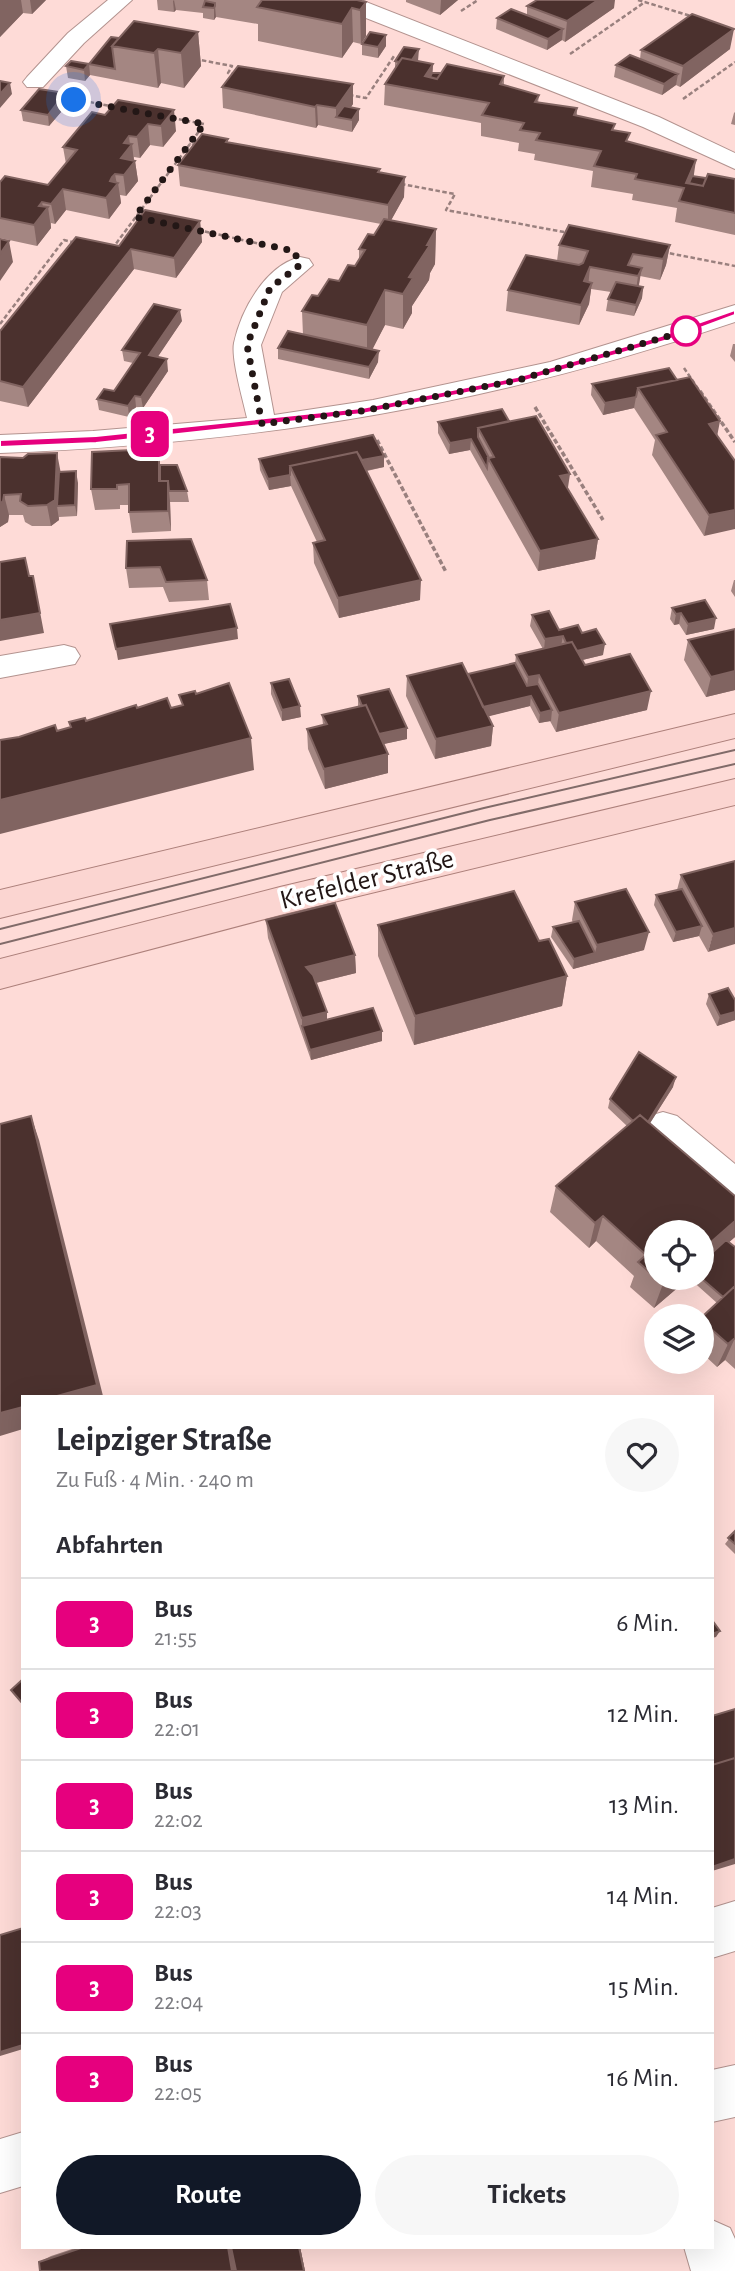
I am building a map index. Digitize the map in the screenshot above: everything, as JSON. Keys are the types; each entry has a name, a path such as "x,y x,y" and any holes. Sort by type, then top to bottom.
{"main road":[{"path":"0,904 397,805 735,726"},
{"name":"Krefelder Straße","path":"0,974 280,901 735,792"}],"street":[{"path":"35,82 76,38 121,0"},
{"path":"341,0 651,122 735,162"},
{"path":"262,424 247,345 270,288 300,265"},
{"path":"0,444 96,439 262,424 362,411 518,380 664,338 735,313"},
{"path":"0,667 64,656"},
{"path":"663,1128 735,1188"},
{"path":"714,1932 735,1926"},
{"path":"714,2096 735,2091"},
{"path":"0,2166 21,2159"},
{"path":"712,2249 718,2271"}],"path":[{"path":"638,0 696,18"},
{"path":"535,78 645,2"},
{"path":"341,94 366,99 403,43 424,34"},
{"path":"193,59 232,66 228,73 241,75"},
{"path":"651,122 735,62"},
{"path":"35,82 48,95 126,109"},
{"path":"111,250 204,124 165,117"},
{"path":"190,144 203,146"},
{"path":"389,182 455,194 446,209 577,235"},
{"path":"135,217 149,220"},
{"path":"188,228 294,251 300,265"},
{"path":"0,324 64,240 87,245"},
{"path":"656,250 735,266"},
{"path":"664,338 735,442"},
{"path":"518,380 603,520"},
{"path":"362,411 446,572"}],"building":[{"path":"262,0 366,2 360,10 352,8 342,24 257,7"},
{"path":"537,0 598,0 567,21 527,6"},
{"path":"205,1 215,3 214,8 203,7"},
{"path":"511,9 563,29 548,39 497,18"},
{"path":"692,14 734,29 683,66 641,50"},
{"path":"134,21 198,32 181,53 158,49 154,53 112,46"},
{"path":"370,32 386,35 378,47 362,44"},
{"path":"111,37 119,38 112,46 115,69 89,64"},
{"path":"404,47 419,49 412,60 402,58 399,62 395,61"},
{"path":"630,55 678,74 664,84 616,65"},
{"path":"402,58 433,64 425,76 437,79 447,64 504,76 500,84 539,95 535,102 577,108 574,115 615,124 612,130 630,133 626,141 696,160 686,183 703,186 708,174 735,179 735,213 679,201 684,188 635,179 637,174 594,166 601,151 536,140 540,133 520,130 524,123 482,115 489,103 385,84"},
{"path":"71,61 89,64 84,70 66,66"},
{"path":"238,66 353,84 336,108 315,107 222,87"},
{"path":"432,73 441,73 437,79 430,77"},
{"path":"0,81 10,83 0,94"},
{"path":"39,89 65,93 48,115 21,110"},
{"path":"118,100 174,110 161,126 148,124 137,137 129,136 124,143 132,144 121,158 135,161 124,175 115,174 112,177 110,181 118,183 106,198 63,189 51,204 42,202 39,206 48,207 34,225 0,218 0,182 5,176 48,185 77,150 63,147 92,112 105,115"},
{"path":"344,106 359,109 352,120 336,117"},
{"path":"202,134 228,139 226,142 380,169 378,172 405,177 388,205 178,165"},
{"path":"692,176 706,178 703,186 689,183"},
{"path":"145,210 200,221 174,258 131,249 23,387 0,381 0,331 76,237 119,246"},
{"path":"384,219 436,229 427,245 430,245 409,277 413,278 403,294 385,290 367,325 302,311 312,295 318,296 329,279 339,281 348,265 355,266 365,250 359,249 368,234 374,235"},
{"path":"569,225 670,245 663,259 633,254 628,265 642,268 638,276 590,267 584,281 592,283 581,305 508,290 526,255 579,265 583,263 588,251 559,245"},
{"path":"0,239 9,241 0,254"},
{"path":"616,282 643,287 636,305 608,299"},
{"path":"154,304 180,310 149,355 167,359 141,397 135,396 128,406 97,399 104,389 114,391 140,353 122,350"},
{"path":"288,331 379,351 369,367 278,348"},
{"path":"669,368 677,380 638,388 636,397 605,403 592,384"},
{"path":"690,377 720,421 709,424 735,461 735,510 709,515 656,435 667,432 638,388"},
{"path":"502,409 509,421 478,428 478,437 489,458 487,468 471,439 450,443 438,422"},
{"path":"536,416 570,474 560,476 598,539 540,551 488,458 494,457 478,428"},
{"path":"373,435 384,456 362,460 357,452 290,466 290,475 268,479 259,459"},
{"path":"132,450 132,457 159,456 159,481 168,481 168,511 129,512 129,484 117,485 117,489 91,489 92,452"},
{"path":"357,452 421,580 338,598 313,543 325,540 290,466"},
{"path":"57,453 55,500 47,505 28,506 20,501 21,494 4,495 0,504 0,457 23,458 28,454"},
{"path":"160,465 177,465 187,491 169,491 168,481 160,481"},
{"path":"76,471 75,505 57,506 59,472"},
{"path":"191,539 207,580 166,582 160,567 126,568 127,541"},
{"path":"25,558 29,576 33,576 40,613 0,620 0,562"},
{"path":"705,600 716,618 688,624 681,613 676,614 672,608"},
{"path":"230,604 237,628 116,649 110,624"},
{"path":"549,611 559,630 578,625 582,633 596,629 605,644 577,651 572,642 566,643 563,636 545,639 532,615"},
{"path":"735,629 735,671 711,677 688,640"},
{"path":"572,642 585,665 630,654 651,691 559,713 539,675 528,677 516,655"},
{"path":"462,663 493,726 436,739 407,676"},
{"path":"515,663 527,686 538,684 552,710 540,713 531,696 483,707 468,674"},
{"path":"289,679 300,706 282,710 271,683"},
{"path":"229,683 251,738 0,800 0,740 19,737 55,725 57,731 71,727 69,722 85,718 86,721 167,698 171,708 183,705 179,695 195,691 196,694"},
{"path":"389,689 407,728 379,734 366,705 362,706 358,696"},
{"path":"366,705 388,754 324,769 307,729 327,724 322,715"},
{"path":"735,861 735,928 713,934 681,875"},
{"path":"626,889 649,932 597,945 575,902"},
{"path":"682,889 702,926 676,932 656,895"},
{"path":"514,891 539,941 549,939 567,976 415,1016 378,925"},
{"path":"335,903 355,955 306,967 313,975 327,1012 302,1018 266,920"},
{"path":"579,921 595,953 574,959 553,927"},
{"path":"728,988 735,1000 735,1012 720,1016 709,994"},
{"path":"373,1008 382,1031 310,1050 302,1026"},
{"path":"639,1052 676,1077 648,1122 640,1115 633,1121 610,1099"},
{"path":"640,1115 735,1196 735,1221 714,1239 714,1220 644,1220 644,1253 603,1216 595,1223 556,1186"},
{"path":"31,1116 97,1385 61,1395 21,1395 21,1408 0,1413 0,1124"},
{"path":"726,1240 735,1247 735,1286 723,1297 714,1289 714,1251"},
{"path":"644,1257 644,1267 638,1262"},
{"path":"735,1286 735,1338 728,1344 714,1332 714,1306"},
{"path":"735,1531 735,1544 728,1538"},
{"path":"714,1623 720,1631 714,1633"},
{"path":"21,1681 21,1702 11,1690"},
{"path":"735,1709 735,1758 714,1764 714,1715"},
{"path":"735,1758 735,1859 714,1866 714,1764"},
{"path":"21,1929 21,2046 0,2052 0,1935"},
{"path":"78,2249 228,2249 232,2271 40,2271 39,2262"},
{"path":"231,2249 299,2249 304,2271 236,2271"}],"tram line":[{"path":"0,929 484,808 735,750"},
{"path":"0,944 490,820 735,764"}],"bus line":[{"name":"3","path":"0,444 96,439 262,424 362,411 518,380 664,338 735,313"}],"route":[{"path":"74,100 204,124 135,217 294,251 300,265 270,288 247,345 262,424 362,411 518,380 686,331"}]}
